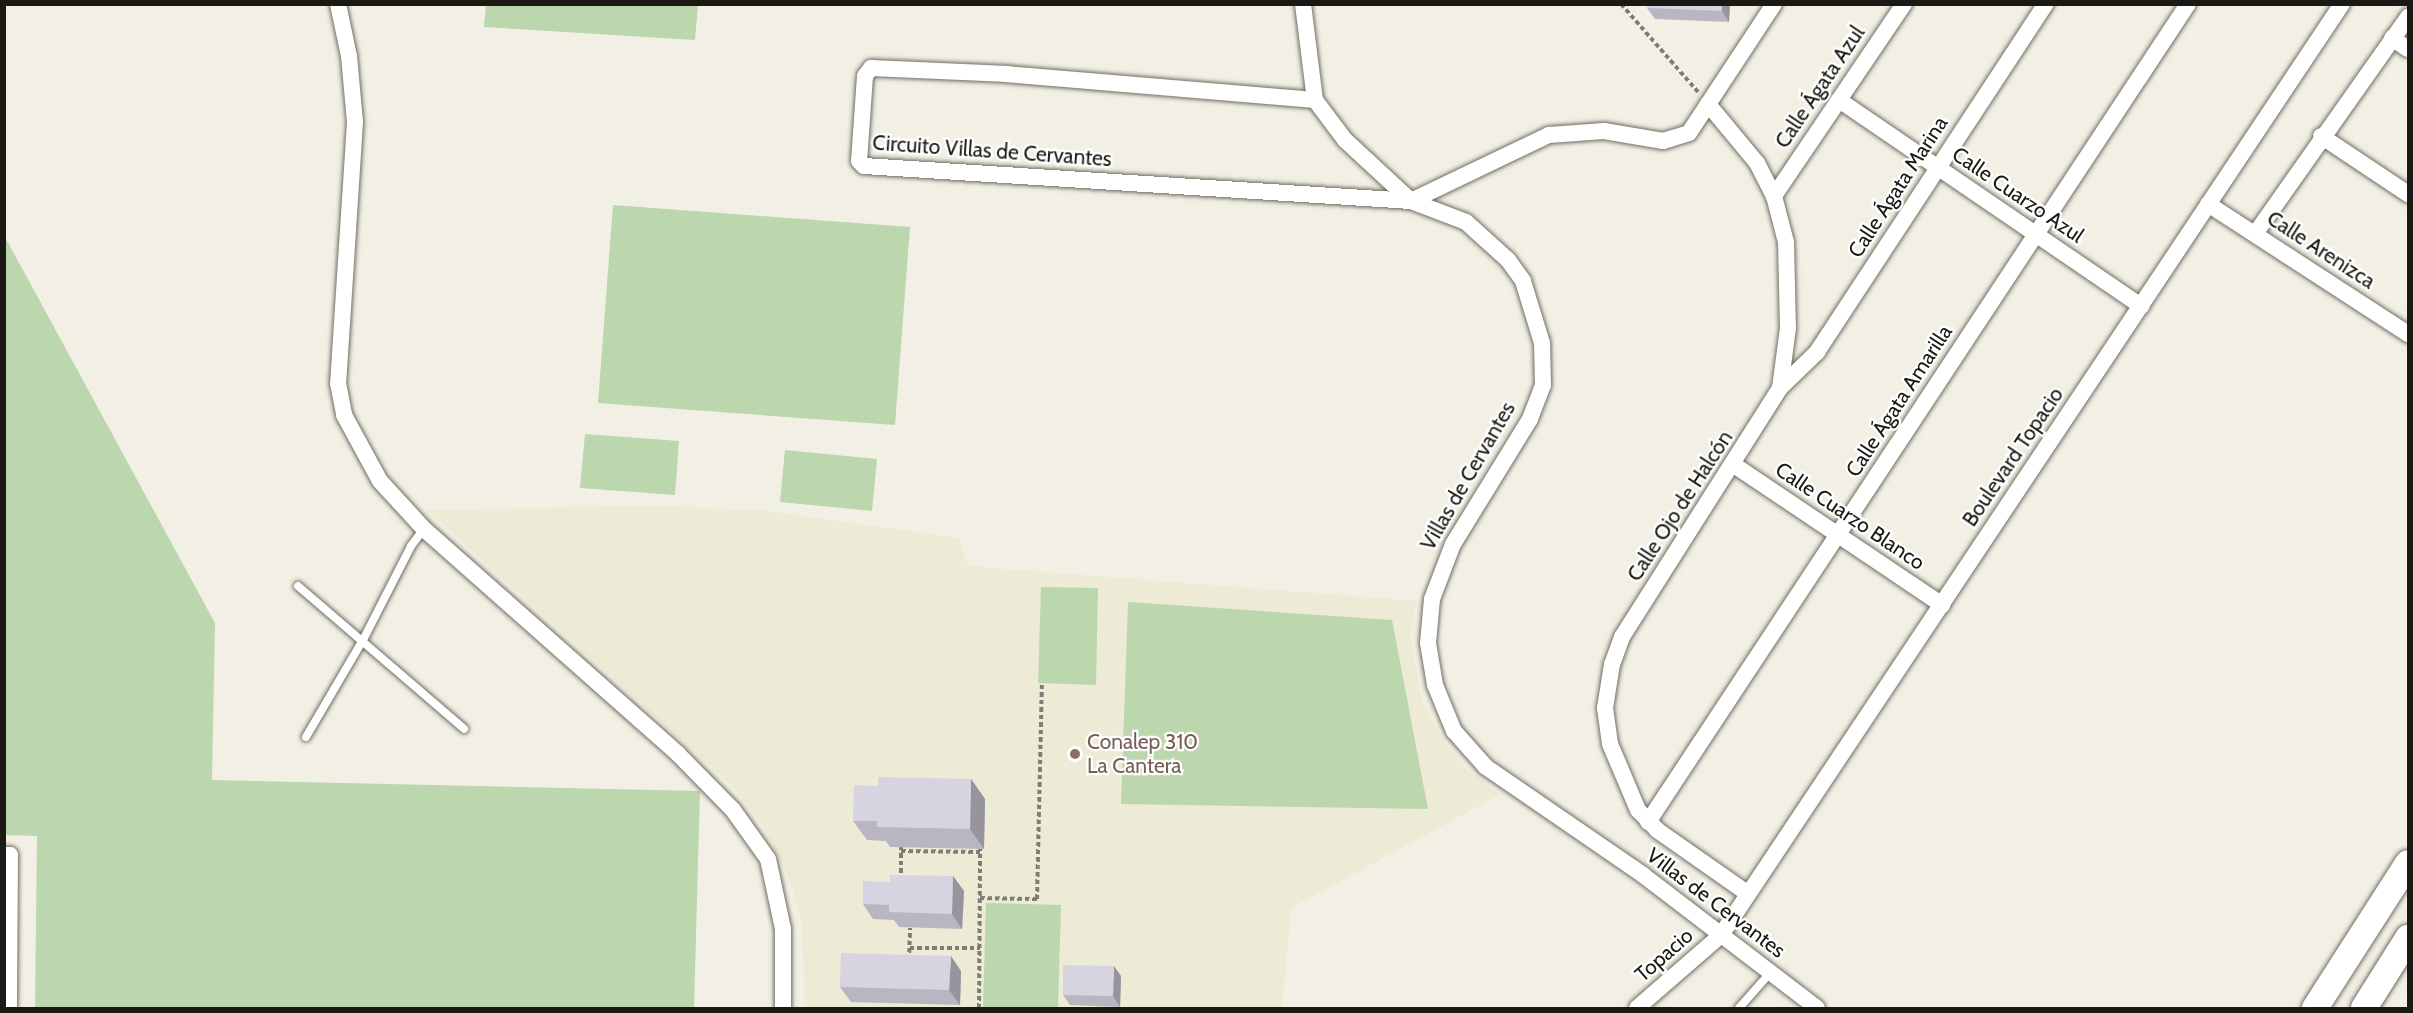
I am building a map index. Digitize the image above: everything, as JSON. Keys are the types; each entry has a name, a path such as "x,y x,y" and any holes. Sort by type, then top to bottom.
{"main road":[{"path":"2315,1008 2409,863"},
{"path":"2371,921 2409,898"},
{"path":"2364,1008 2409,938"}],"street":[{"path":"338,4 349,56 355,122 339,383 344,415 380,482 424,529 678,754 733,810 768,859 783,929 783,1008"},
{"path":"1303,4 1315,100"},
{"path":"1411,201 1549,135 1604,131 1663,141 1689,134 1774,4"},
{"name":"Calle Ágata Azul","path":"1774,196 1904,4"},
{"name":"Calle Ágata Marina","path":"1780,388 1817,352 2046,4"},
{"name":"Calle Ágata Amarilla","path":"1648,822 2188,4"},
{"name":"Boulevard Topacio","path":"1721,935 2342,5"},
{"path":"2255,234 2321,136 2409,17"},
{"path":"2392,38 2409,49"},
{"name":"Circuito Villas de Cervantes","path":"1315,100 1008,74 871,68 866,76 859,161 864,166 1411,201"},
{"name":"Villas de Cervantes","path":"1315,100 1345,140 1411,201 1466,222 1508,260 1523,281 1542,343 1543,385 1530,419 1453,544 1432,599 1428,643 1444,710 1454,731 1486,767 1643,875 1817,1008"},
{"name":"Calle Cuarzo Azul","path":"1839,100 2141,306"},
{"name":"Calle Ojo de Halcón","path":"1708,104 1757,163 1774,196 1786,242 1789,280 1780,388 1734,465 1622,637 1612,664 1605,708 1610,744 1629,795 1648,822 1747,893"},
{"path":"2321,136 2409,194"},
{"name":"Calle Arenizca","path":"2208,204 2409,334"},
{"name":"Calle Cuarzo Blanco","path":"1734,465 1942,605"},
{"path":"7,855 9,1008"},
{"name":"Topacio","path":"1644,1007 1721,935"}],"lane":[{"path":"306,737 363,640 411,546 424,529"},
{"path":"298,586 464,729"},
{"path":"1739,1008 1770,973"}],"path":[{"path":"1621,4 1708,104"},
{"path":"980,898 1037,899 1042,683"},
{"path":"900,890 901,849 980,850 979,1008"},
{"path":"909,969 910,928"},
{"path":"910,948 980,948"}],"shaded area":[{"name":"Conalep 310 La Cantera","path":"662,506 767,511 959,538 968,566 1417,601 1410,636 1422,702 1442,739 1465,768 1499,795 1291,908 1282,1008 805,1008 802,925 789,878 765,828 733,787 427,510"}],"green space":[{"path":"486,4 698,5 695,40 484,27"},
{"path":"613,205 910,227 895,425 598,403"},
{"path":"5,237 215,623 212,780 700,791 694,1008 35,1008 37,836 4,835"},
{"path":"585,434 679,441 675,495 580,488"},
{"path":"785,450 877,459 872,511 780,502"},
{"path":"1041,587 1098,588 1096,685 1038,683"},
{"path":"1128,602 1392,620 1428,809 1121,804"},
{"path":"986,903 1061,905 1058,1008 983,1008"}],"building":[{"path":"1647,4 1722,4 1722,11 1647,8"},
{"path":"878,777 971,779 970,829 877,827 877,821 853,821 854,785 878,786"},
{"path":"890,875 953,876 952,914 889,912 889,905 863,904 863,881 890,882"},
{"path":"841,953 951,956 949,990 840,987"},
{"path":"1063,965 1114,966 1113,996 1063,995"}],"place":[{"name":"Conalep 310 La Cantera","path":"1075,754"}]}
